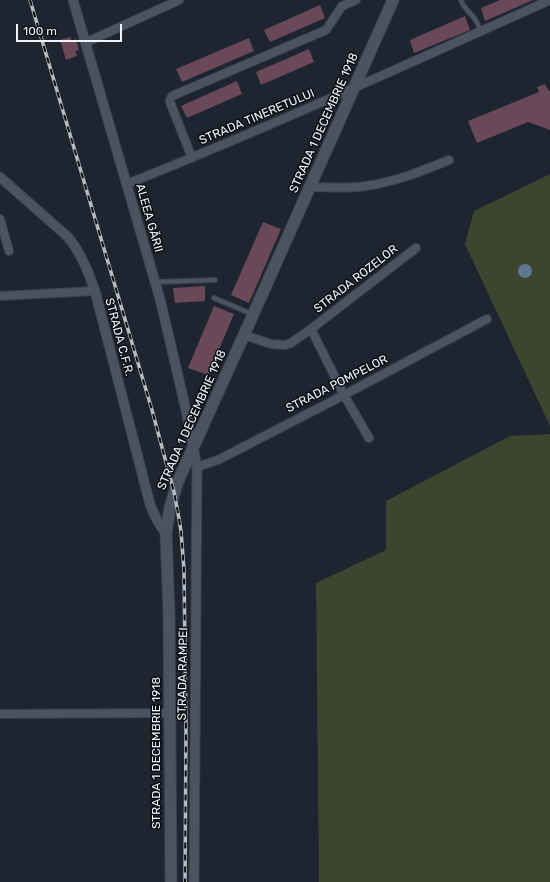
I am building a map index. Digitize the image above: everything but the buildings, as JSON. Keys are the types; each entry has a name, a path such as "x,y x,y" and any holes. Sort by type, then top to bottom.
{"main road":[{"name":"STRADA 1 DECEMBRIE 1918","path":"171,882 169,613 166,533 170,507 178,481 393,0"}],"street":[{"name":"ALEEA GĂRII","path":"73,0 155,282 194,446"},
{"path":"85,43 179,0"},
{"path":"192,158 170,102 172,96 326,30 342,6 356,0"},
{"name":"STRADA TINERETULUI","path":"127,184 192,158 354,88 550,0"},
{"path":"310,187 335,188 383,183 411,175 449,160"},
{"name":"STRADA C.F.R.","path":"0,177 68,237 82,257 95,291 150,504 159,525 166,533"},
{"path":"0,219 9,251"},
{"name":"STRADA ROZELOR","path":"244,335 271,344 285,345 296,340 416,248"},
{"path":"0,296 95,291"},
{"name":"STRADA POMPELOR","path":"197,467 220,459 487,320"},
{"name":"STRADA ROZELOR","path":"311,329 344,395 369,438"},
{"name":"STRADA RAMPEI","path":"194,446 197,467 194,882"},
{"path":"0,714 170,713"}],"lane":[{"path":"461,0 475,19 481,31"},
{"path":"155,282 216,280"},
{"path":"214,298 253,314"}],"green space":[{"path":"550,174 550,426 465,244 474,211"},
{"path":"550,434 550,882 319,882 316,583 386,550 386,501 510,436"}],"water":[{"path":"525,264 530,266 532,271 530,276 525,278 520,276 518,271 520,266"}],"railway":[{"path":"30,0 152,410 174,492 178,513 184,570 186,731 185,882"}]}
